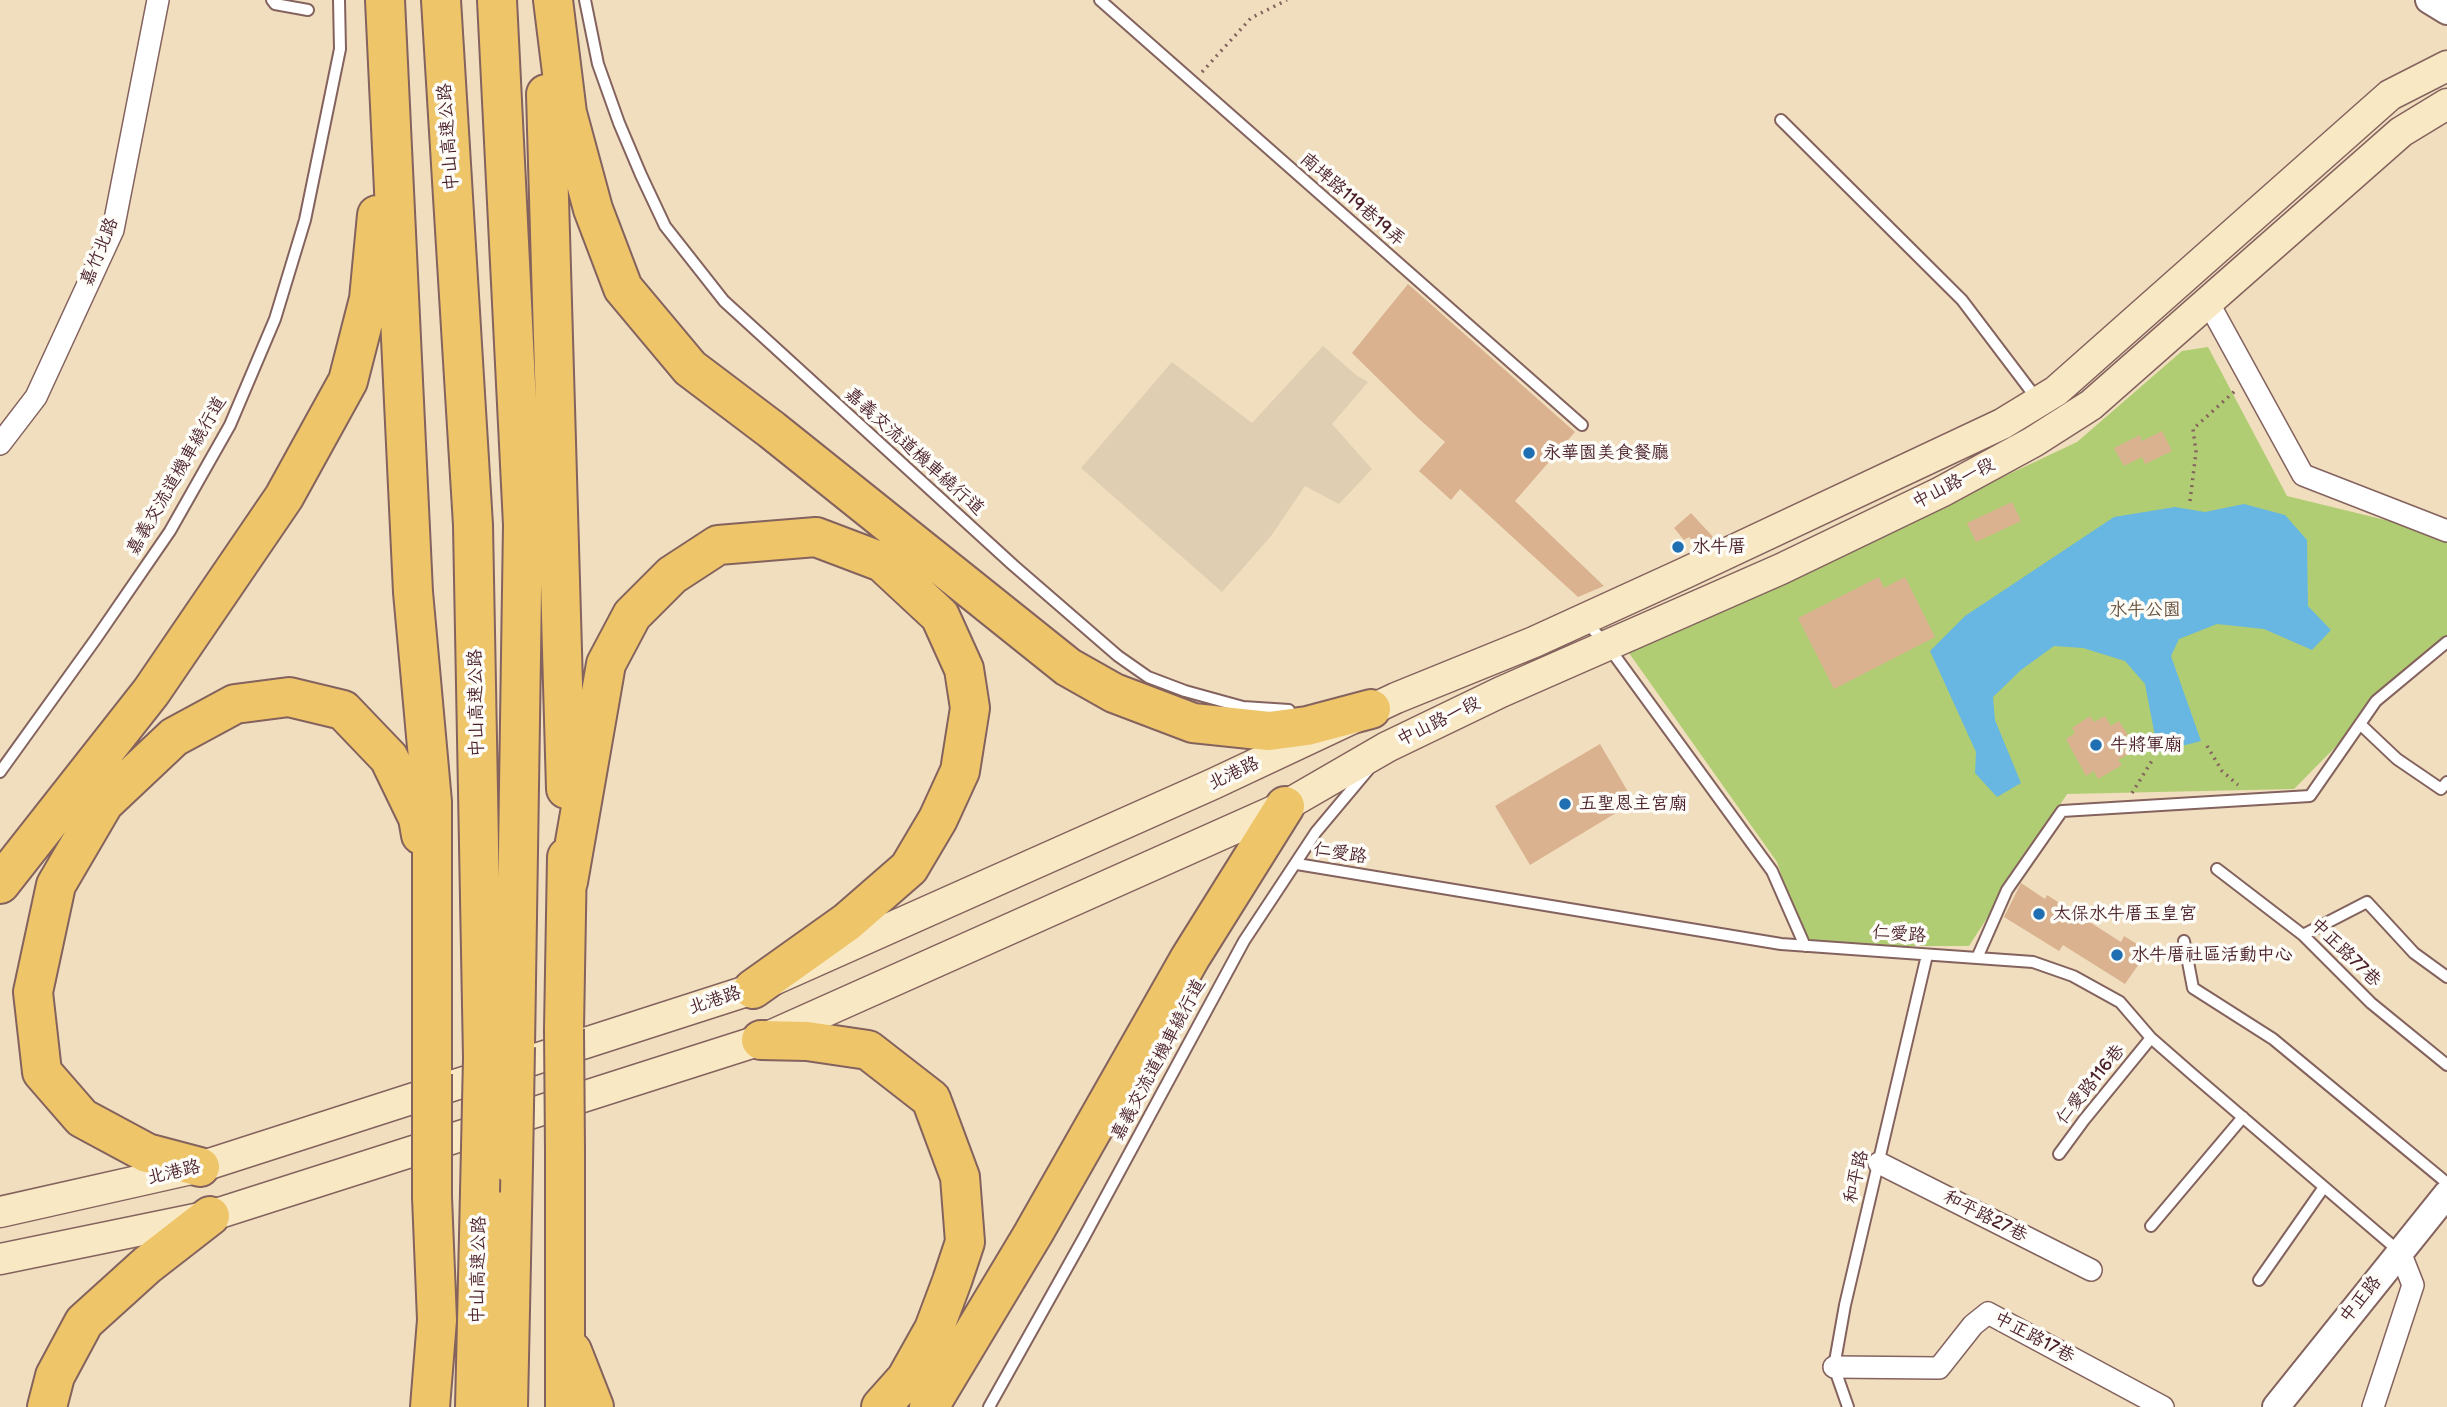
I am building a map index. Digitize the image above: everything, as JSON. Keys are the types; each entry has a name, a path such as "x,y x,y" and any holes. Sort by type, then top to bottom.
{"highway":[{"path":"0,884 159,680 284,497 348,381 369,299 381,182 384,0"},
{"path":"384,0 414,592 432,802 432,1196 437,1320 430,1407"},
{"name":"中山高速公路","path":"441,0 474,525 499,1052 513,1165 508,1407"},
{"name":"中山高速公路","path":"475,1407 480,1192 499,1052 523,525 497,0"},
{"path":"543,0 568,882 564,1029 565,1407"},
{"path":"553,0 567,113 597,221 623,288 690,368 772,430 1068,667 1114,693 1193,723 1269,732 1307,726 1370,704"},
{"path":"568,882 606,664 632,615 672,575 718,545 816,537 882,562 940,617 964,668 970,708 960,772 938,819 909,868 847,922 753,989"},
{"path":"200,1167 146,1153 82,1118 42,1072 33,992 56,885 104,803 174,737 235,704 289,698 343,710 389,758 418,818 433,907"},
{"path":"929,1407 1032,1234 1190,958 1285,806"},
{"path":"761,1040 807,1041 868,1050 931,1099 960,1177 965,1242 952,1281 934,1329 906,1380 881,1407"},
{"path":"47,1407 55,1376 84,1322 147,1265 210,1216"},
{"path":"422,1407 437,1320"},
{"path":"563,1329 594,1407"}],"main road":[{"name":"中山路一段","path":"1370,704 1584,620 1673,572 2002,424 2066,382 2390,95 2447,66"},
{"name":"中山路一段","path":"1387,747 1501,692 1781,569 1941,492 2033,442 2091,405 2401,132 2447,104"},
{"name":"北港路","path":"0,1213 200,1167 753,989 1213,784 1370,704"},
{"path":"0,1259 210,1216 761,1040 1285,806 1387,747"}],"street":[{"name":"嘉竹北路","path":"3,435 36,397 113,230 158,0"},
{"path":"2429,0 2447,11"},
{"path":"2208,302 2303,475 2447,531"},
{"name":"和平路27巷","path":"1879,1163 2091,1270"},
{"name":"中正路","path":"2276,1407 2447,1194"},
{"path":"2373,1407 2413,1285 2400,1252"},
{"name":"中正路17巷","path":"1834,1367 1940,1368 1973,1325 1988,1313 2164,1407"}],"lane":[{"path":"272,0 275,4 308,9"},
{"name":"嘉義交流道機車繞行道","path":"0,772 170,531 230,425 275,319 305,220 340,49 339,0"},
{"name":"嘉義交流道機車繞行道","path":"585,0 598,64 641,175 665,226 724,301 1013,565 1118,656 1148,677 1242,707 1280,711 1306,708"},
{"name":"南埤路119巷19弄","path":"1100,0 1582,425"},
{"path":"1781,120 1962,300 2038,402"},
{"path":"1584,620 1607,645 1772,870 1805,946"},
{"path":"1977,958 2007,890 2062,811 2310,796 2376,701 2447,642"},
{"path":"2360,724 2397,759 2441,789 2447,782"},
{"name":"嘉義交流道機車繞行道","path":"989,1407 1244,941 1316,832 1387,747"},
{"name":"仁愛路","path":"1297,864 1781,944 2034,962 2073,976 2120,1002 2151,1038 2400,1252"},
{"name":"中正路77巷","path":"2217,869 2303,935 2371,1003 2447,1065"},
{"path":"2303,935 2367,902 2414,953 2447,977"},
{"path":"2185,942 2193,988 2273,1039 2447,1183"},
{"name":"和平路","path":"1834,1367 1927,955"},
{"name":"仁愛路116巷","path":"2059,1154 2151,1038"},
{"path":"2151,1226 2243,1117"},
{"path":"2259,1280 2324,1187"},
{"path":"1834,1367 1848,1407"}],"path":[{"path":"1193,82 1251,18 1287,0"},
{"path":"2190,501 2196,452 2193,429 2244,383 2251,380"},
{"path":"2207,746 2222,771 2255,799"},
{"path":"2123,807 2152,759"}],"shaded area":[{"path":"1323,346 1368,382 1332,424 1372,469 1339,504 1305,486 1271,536 1222,592 1081,468 1172,362 1252,423"}],"green space":[{"name":"水牛公園","path":"2208,347 2287,496 2447,535 2447,636 2294,789 2067,794 1969,946 1805,946 1777,862 1629,653 2077,442 2182,351"}],"water":[{"path":"2244,504 2285,515 2307,540 2308,606 2331,630 2312,650 2264,629 2217,624 2179,639 2171,656 2201,741 2158,752 2145,684 2125,661 2083,648 2054,646 2021,670 1993,697 1995,720 2021,783 1997,797 1975,773 1976,752 1930,651 1965,616 2114,517 2175,507 2205,512"}],"building":[{"path":"1408,284 1575,432 1515,501 1604,586 1578,597 1460,489 1451,500 1419,471 1445,442 1352,353"},
{"path":"2162,431 2172,451 2145,464 2142,457 2124,466 2114,448 2140,435 2142,441"},
{"path":"2012,502 2021,521 1976,542 1967,523"},
{"path":"1691,513 1715,539 1699,547 1689,537 1684,540 1674,528"},
{"path":"1879,577 1884,588 1905,577 1935,637 1834,689 1798,618"},
{"name":"牛將軍廟","path":"2090,716 2094,722 2105,716 2111,726 2119,721 2128,735 2119,740 2128,754 2118,760 2122,765 2098,779 2094,771 2086,776 2066,739 2075,733 2072,728"},
{"name":"五聖恩主宮廟","path":"1600,744 1634,802 1530,865 1495,806"},
{"path":"2021,883 2045,899 2047,895 2121,942 2124,936 2148,951 2125,984 2063,945 2059,951 2004,917"}],"place":[{"name":"永華園美食餐廳","path":"1529,453"},
{"name":"水牛厝","path":"1678,547"},
{"name":"牛將軍廟","path":"2096,745"},
{"name":"五聖恩主宮廟","path":"1565,804"},
{"name":"太保水牛厝玉皇宮","path":"2039,914"},
{"name":"水牛厝社區活動中心","path":"2117,955"}]}
